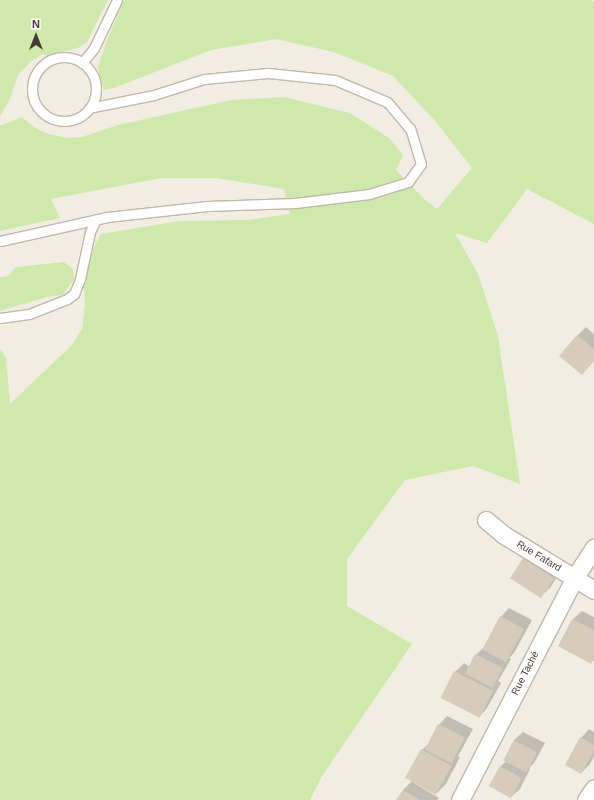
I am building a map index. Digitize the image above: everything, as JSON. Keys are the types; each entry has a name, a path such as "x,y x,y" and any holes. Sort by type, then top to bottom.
{"street":[{"name":"Rue Fafard","path":"486,520 504,535 594,590"},
{"name":"Rue Taché","path":"460,800 575,577 594,548"},
{"path":"586,800 594,788"}],"lane":[{"path":"82,63 94,48 117,0"},
{"path":"61,57 72,58 82,63 89,70 94,79 96,89 90,108 73,120 63,121 53,119 43,114 36,106 32,96 32,85 35,75 42,66 51,60 61,57"},
{"path":"0,241 96,219 207,206 295,203 369,194 408,182 421,164 410,129 387,102 335,80 268,73 204,79 154,95 90,108"},
{"path":"0,318 29,314 67,299 74,294 80,279 90,232 96,219"}],"green space":[{"path":"0,0 108,0 87,42 78,48 47,56 43,54 30,62 18,75 10,99 0,116"},
{"path":"124,0 592,0 594,2 594,224 527,189 487,243 455,233 478,274 498,336 520,484 473,466 405,480 347,559 347,606 412,644 322,776 310,800 0,800 0,349 6,358 10,404 72,345 82,329 85,304 83,268 101,234 180,221 249,220 290,214 284,189 217,178 161,178 51,199 60,218 0,231 0,126 22,117 34,127 45,133 67,138 82,137 118,125 231,100 284,97 350,113 389,138 403,155 396,170 424,199 437,209 472,168 436,122 393,76 334,52 276,39 211,50 114,88 104,90 98,67 106,43"},
{"path":"64,262 73,269 74,279 63,295 47,297 0,311 0,277 8,276 16,267"}],"building":[{"path":"577,335 594,349 594,361 582,375 559,356"},
{"path":"523,558 554,578 541,598 510,578"},
{"path":"500,616 524,629 506,662 482,650"},
{"path":"572,619 594,630 594,659 591,664 558,646"},
{"path":"475,654 503,668 493,688 465,674"},
{"path":"454,671 493,691 480,718 440,698"},
{"path":"438,724 465,738 452,763 425,750"},
{"path":"580,737 594,745 594,751 581,774 565,765"},
{"path":"514,740 537,752 526,773 503,760"},
{"path":"421,749 452,766 436,795 405,778"},
{"path":"500,766 522,778 511,798 489,786"},
{"path":"403,790 420,800 396,800"}]}
